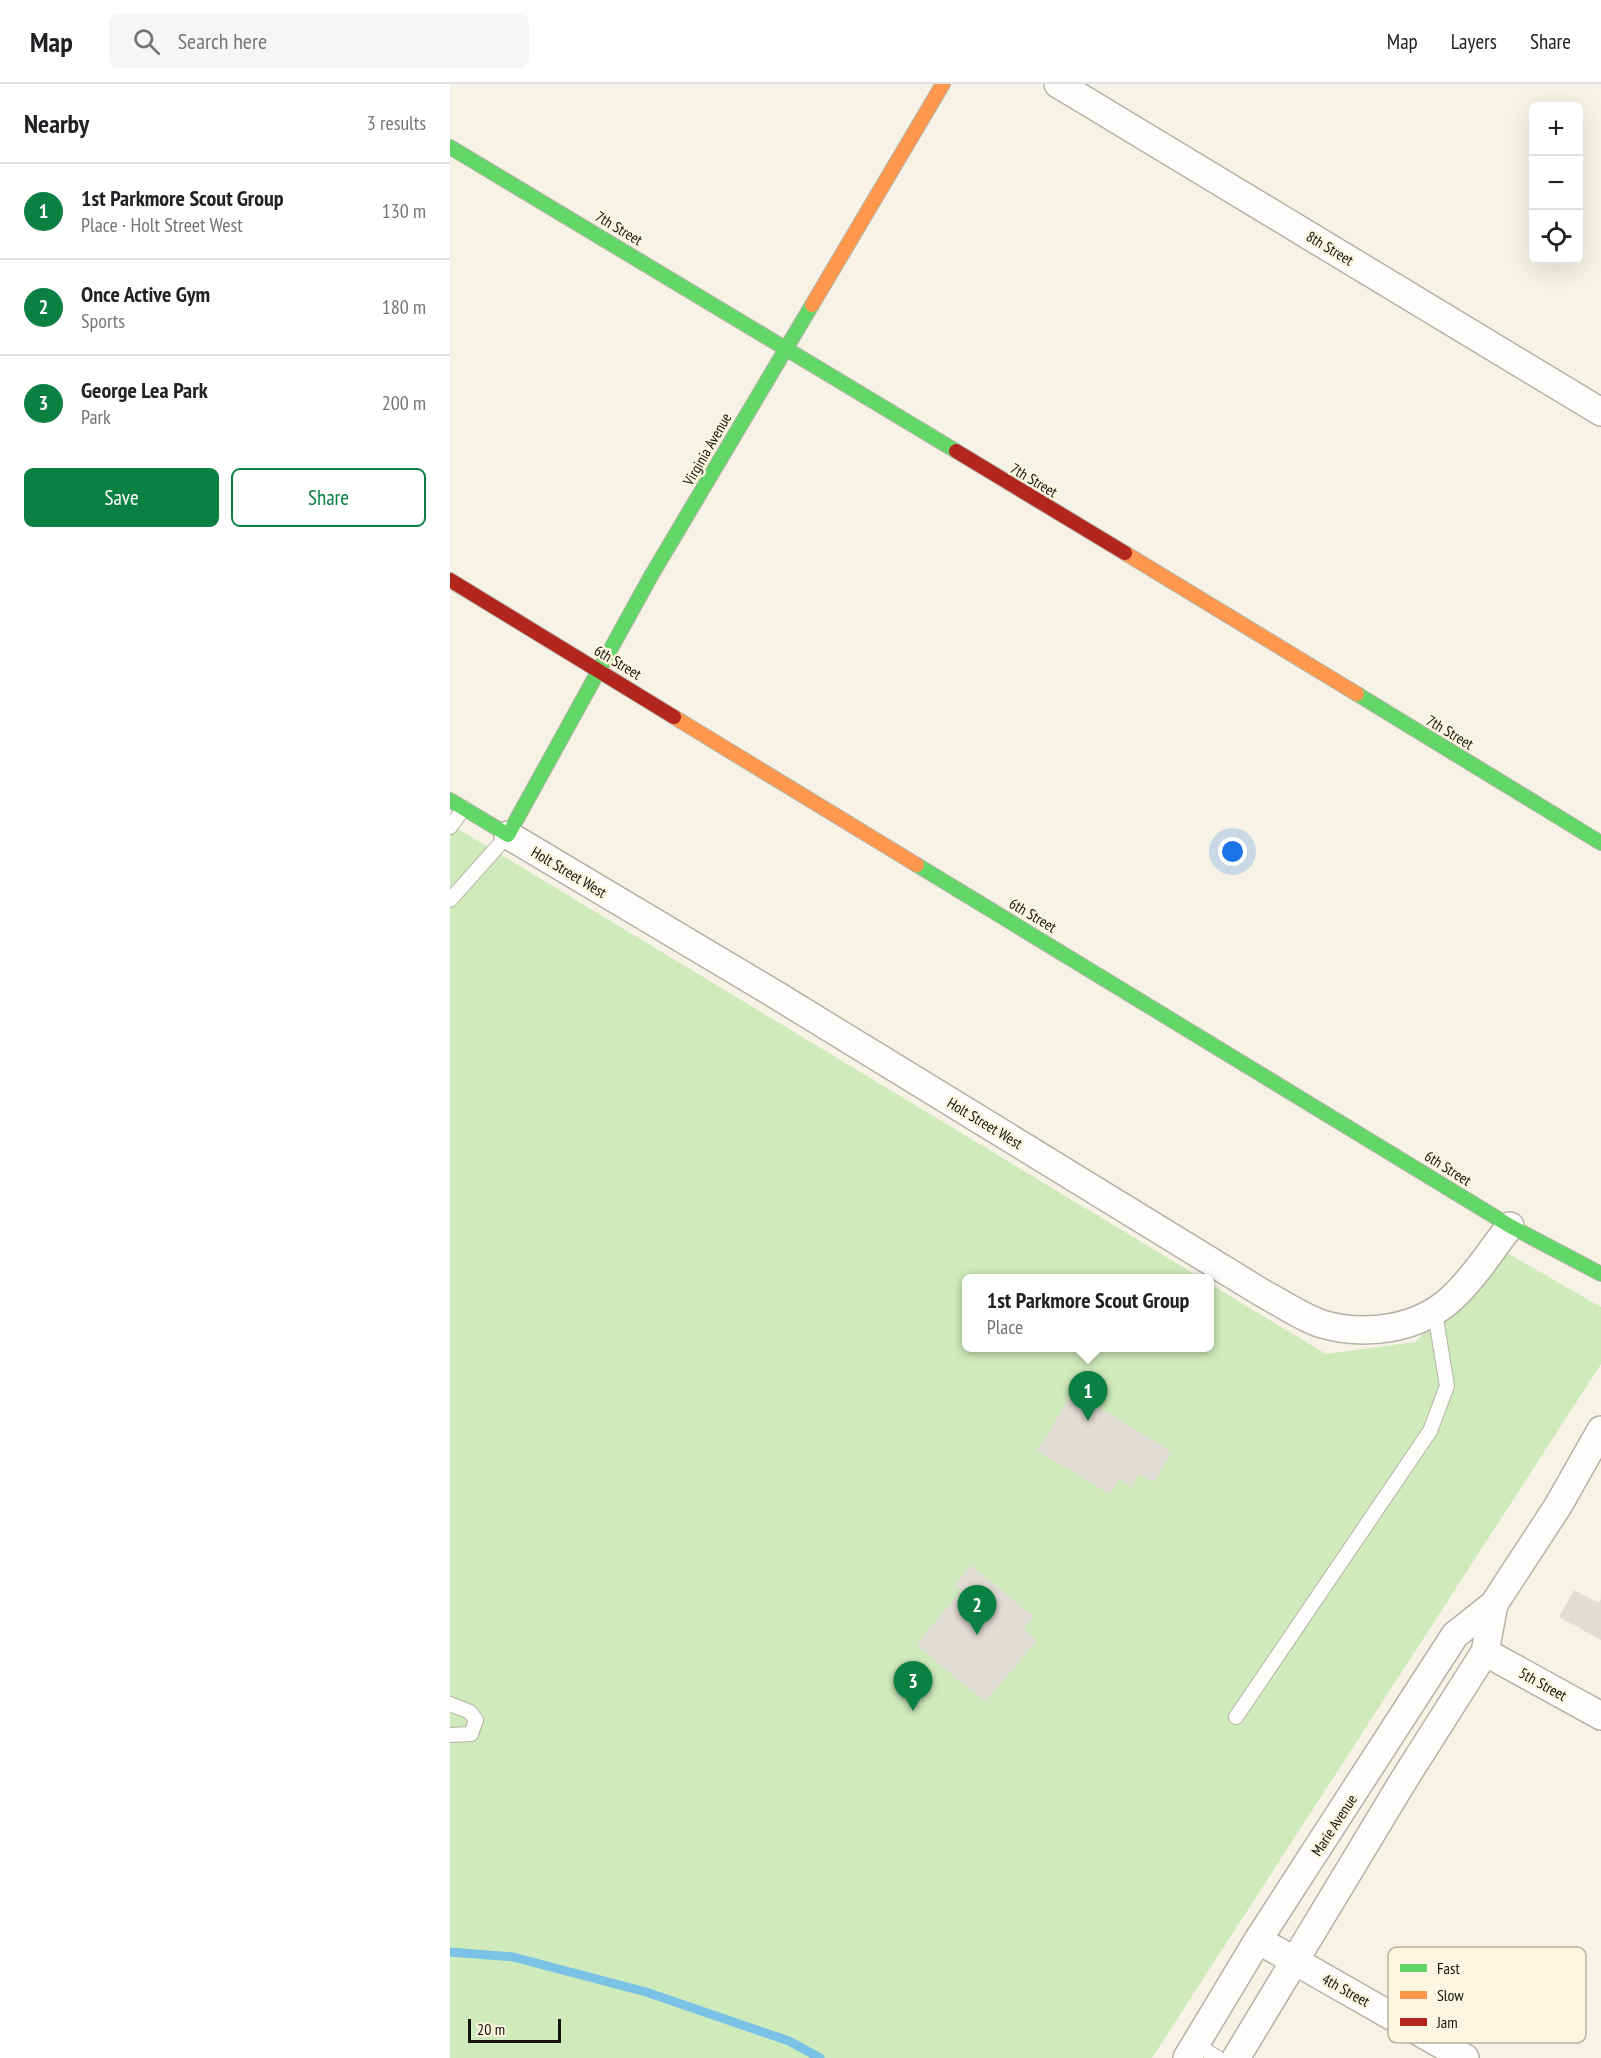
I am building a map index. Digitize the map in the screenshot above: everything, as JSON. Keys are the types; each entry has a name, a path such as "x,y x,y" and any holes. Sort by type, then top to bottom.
{"street":[{"name":"Virginia Avenue","path":"508,835 598,669 784,347 837,265 943,84"},
{"name":"8th Street","path":"1058,84 1601,412"},
{"name":"7th Street","path":"450,147 1601,843"},
{"name":"6th Street","path":"450,580 1510,1226 1601,1274"},
{"name":"Holt Street West","path":"450,800 773,993 1264,1294 1321,1323 1354,1331 1382,1329 1413,1322 1435,1313 1454,1297 1510,1226"},
{"name":"Marie Avenue","path":"1191,2051 1258,1940 1455,1635 1494,1605 1558,1506 1601,1430"},
{"name":"Marie Avenue","path":"1236,2058 1405,1778 1485,1652 1494,1605"},
{"name":"5th Street","path":"1485,1652 1601,1716"},
{"name":"4th Street","path":"1258,1940 1388,2014"},
{"name":"4th Street","path":"1439,2043 1465,2058"}],"lane":[{"path":"450,827 464,808"},
{"path":"450,900 508,835"},
{"path":"1236,1717 1430,1431 1447,1386 1435,1313"},
{"path":"450,1704 470,1712 476,1720 471,1734 450,1735"},
{"path":"1191,2051 1218,2058"}],"green space":[{"path":"450,824 1194,1274 962,1274 962,1352 1214,1352 1214,1286 1326,1354 1415,1342 1507,1253 1601,1307 1601,1364 1152,2058 450,2058"}],"building":[{"path":"1073,1392 1172,1452 1154,1482 1139,1474 1131,1487 1119,1479 1110,1494 1037,1451"},
{"path":"971,1565 1034,1617 1024,1629 1037,1641 985,1702 916,1645 961,1591 954,1585"},
{"path":"1574,1590 1599,1603 1601,1599 1601,1640 1559,1617"}],"waterway":[{"path":"450,1952 513,1957 646,1992 789,2041 820,2058"}],"traffic: fast":[{"path":"450,147 956,451"},
{"path":"450,800 508,835 651,576 812,305"},
{"path":"1357,694 1601,843"},
{"path":"917,865 1510,1226 1601,1274"}],"traffic: slow":[{"path":"812,305 943,84"},
{"path":"1125,553 1357,694"},
{"path":"674,717 917,865"}],"traffic: jam":[{"path":"956,451 1125,553"},
{"path":"450,580 674,717"}],"place":[{"name":"1st Parkmore Scout Group","path":"1088,1421"},
{"name":"Once Active Gym","path":"977,1635"},
{"name":"George Lea Park","path":"913,1711"}]}
